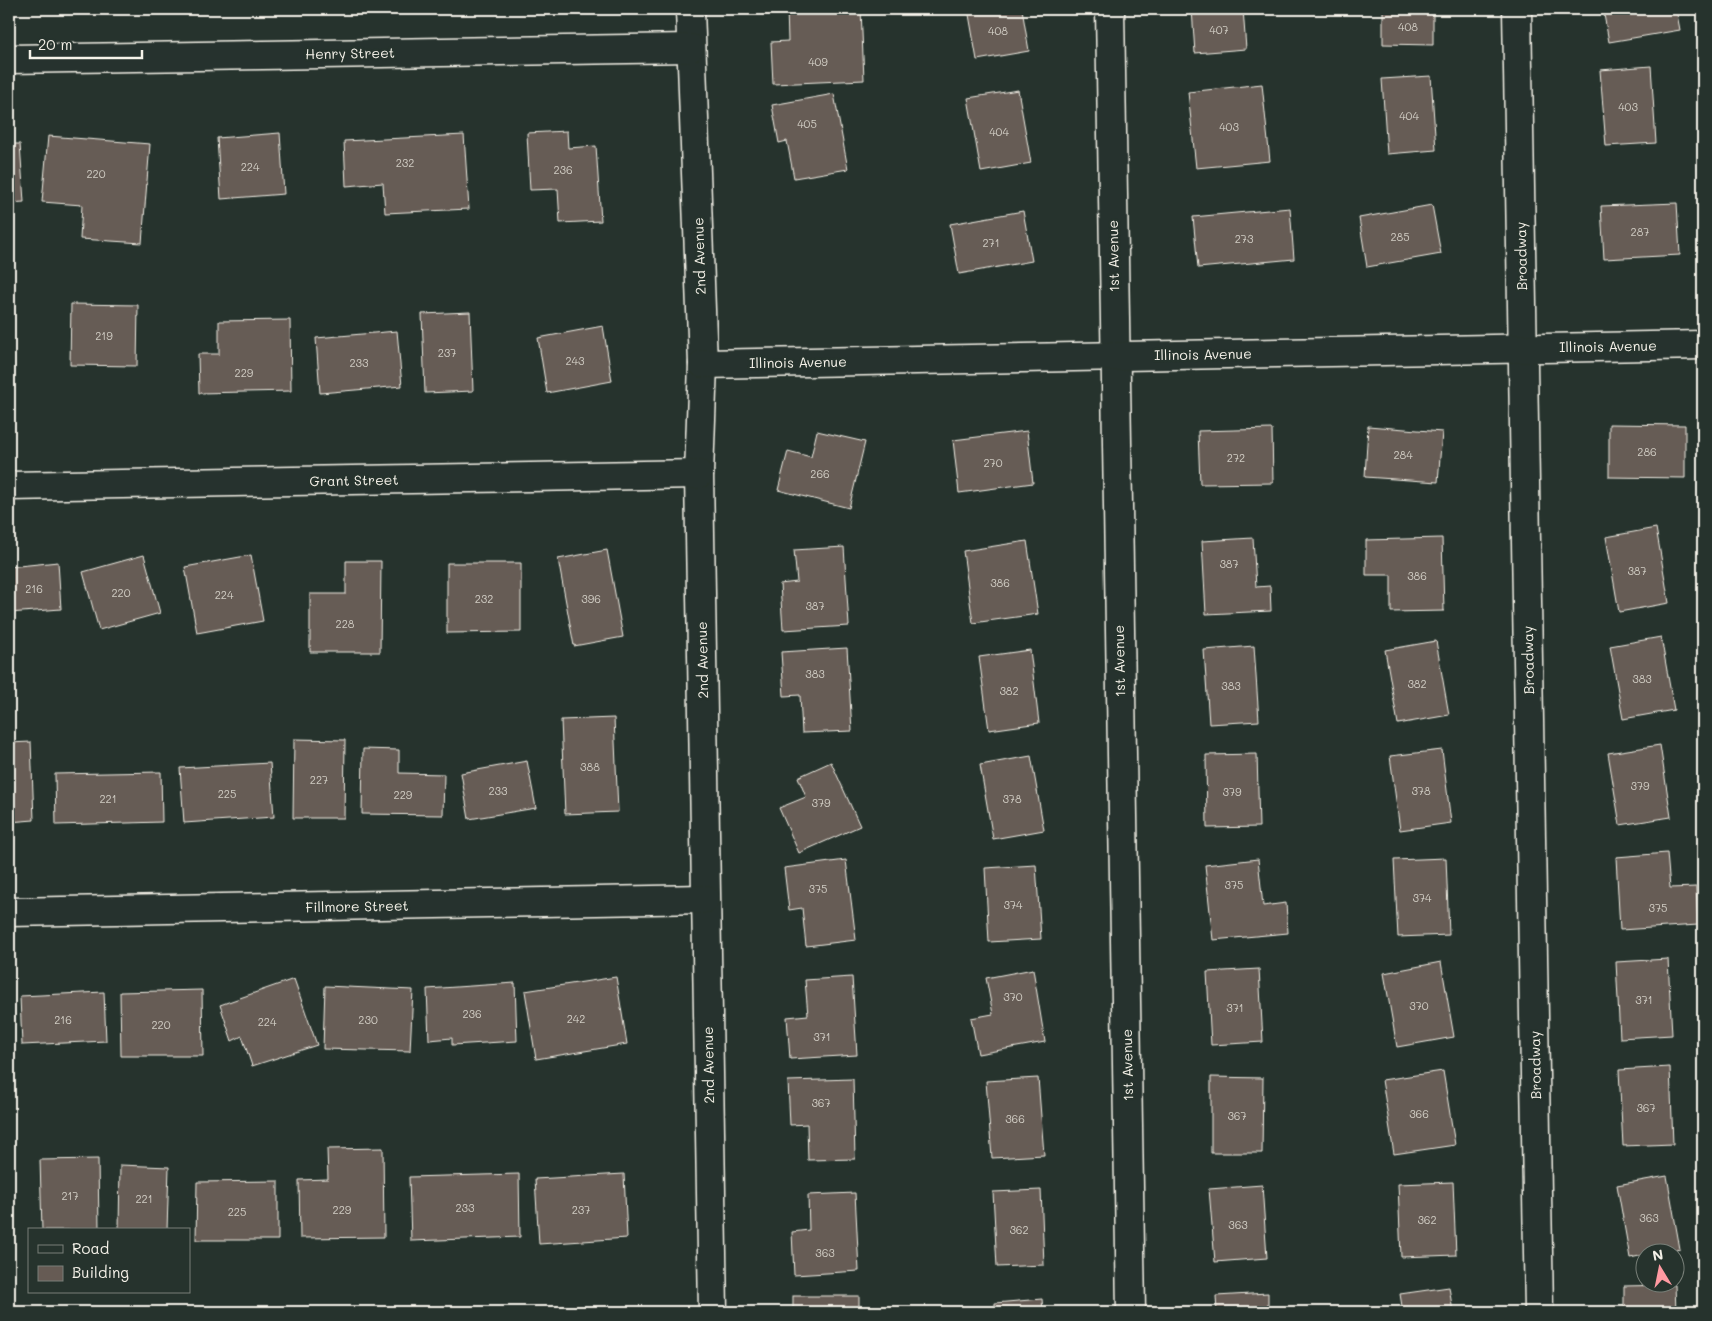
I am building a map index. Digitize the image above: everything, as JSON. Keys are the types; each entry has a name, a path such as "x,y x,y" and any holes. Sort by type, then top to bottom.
{"street":[{"name":"2nd Avenue","path":"690,9 703,364 699,474 713,1312"},
{"name":"1st Avenue","path":"1110,9 1114,356 1131,1312"},
{"name":"Broadway","path":"1517,9 1539,1312"},
{"name":"Henry Street","path":"9,59 690,48"},
{"name":"Illinois Avenue","path":"703,364 1703,344"},
{"name":"Grant Street","path":"9,486 699,474"},
{"name":"Fillmore Street","path":"9,912 705,899"}],"building":[{"path":"787,9 861,9 864,80 773,84 771,42 788,41"},
{"path":"968,9 1022,9 1029,51 977,60"},
{"path":"1192,9 1243,9 1246,49 1195,53"},
{"path":"1383,9 1433,9 1433,45 1383,44"},
{"path":"1603,9 1676,9 1680,30 1609,42"},
{"path":"1651,66 1656,143 1606,146 1600,70"},
{"path":"1431,76 1436,150 1387,154 1382,79"},
{"path":"1262,84 1270,161 1196,168 1188,92"},
{"path":"1018,90 1031,163 981,172 968,98"},
{"path":"834,94 848,169 794,178 787,141 779,143 772,105"},
{"path":"567,131 568,148 596,146 601,221 560,223 558,189 530,190 527,133"},
{"path":"280,133 284,194 221,199 217,138"},
{"path":"464,135 469,209 385,213 383,183 346,186 344,141"},
{"path":"48,136 150,144 142,243 80,239 82,205 42,202"},
{"path":"9,144 20,144 24,202 9,203"},
{"path":"1677,203 1680,255 1604,259 1601,206"},
{"path":"1432,205 1441,254 1367,267 1359,218"},
{"path":"1290,208 1294,259 1198,268 1193,217"},
{"path":"1023,211 1032,261 959,274 950,224"},
{"path":"71,304 138,305 137,366 70,365"},
{"path":"470,312 473,391 425,393 422,314"},
{"path":"290,320 291,391 199,393 198,354 219,354 219,321"},
{"path":"603,326 612,381 547,393 538,338"},
{"path":"397,331 402,386 320,393 316,338"},
{"path":"1609,424 1685,425 1685,478 1609,477"},
{"path":"1368,426 1442,432 1438,482 1365,477"},
{"path":"1272,429 1273,483 1200,484 1198,431"},
{"path":"817,431 865,442 849,508 778,490 788,451 811,457"},
{"path":"1027,431 1033,483 959,493 953,440"},
{"path":"1656,528 1669,603 1619,612 1606,537"},
{"path":"1253,538 1256,587 1270,586 1271,611 1206,614 1202,541"},
{"path":"1442,538 1444,611 1391,612 1391,575 1366,575 1366,540"},
{"path":"1027,541 1038,614 973,623 963,551"},
{"path":"844,547 849,626 783,630 780,584 797,582 794,550"},
{"path":"607,550 623,637 574,646 558,559"},
{"path":"144,555 160,613 99,630 83,572"},
{"path":"251,555 263,621 197,633 185,567"},
{"path":"346,561 381,561 380,652 310,652 310,594 346,594"},
{"path":"58,562 61,609 9,613 9,567"},
{"path":"447,563 521,563 521,632 447,633"},
{"path":"1661,637 1674,710 1623,719 1610,646"},
{"path":"1436,641 1449,715 1398,724 1385,650"},
{"path":"1254,646 1259,721 1209,724 1204,650"},
{"path":"847,648 852,731 802,733 800,695 784,696 781,652"},
{"path":"1030,650 1039,723 989,730 979,657"},
{"path":"614,718 618,812 565,814 561,720"},
{"path":"294,739 345,740 344,818 293,818"},
{"path":"31,742 34,820 9,822 9,743"},
{"path":"1660,745 1671,817 1620,825 1608,753"},
{"path":"363,749 399,750 399,773 444,774 443,815 362,814"},
{"path":"1442,750 1451,823 1400,830 1390,756"},
{"path":"1257,754 1259,827 1207,828 1206,755"},
{"path":"1031,756 1044,830 993,839 980,765"},
{"path":"527,761 536,808 469,819 461,773"},
{"path":"831,762 860,826 799,853 779,808 806,797 798,777"},
{"path":"270,763 274,817 184,823 180,768"},
{"path":"161,772 162,822 56,825 55,774"},
{"path":"1667,853 1670,888 1696,887 1698,925 1620,930 1616,857"},
{"path":"1446,858 1449,935 1398,937 1394,860"},
{"path":"1258,859 1263,906 1286,903 1288,933 1213,940 1205,865"},
{"path":"846,860 856,940 806,946 802,908 789,910 784,868"},
{"path":"1036,865 1041,939 989,942 985,868"},
{"path":"1668,959 1672,1035 1620,1038 1616,962"},
{"path":"1441,962 1454,1037 1397,1047 1384,973"},
{"path":"1033,969 1045,1042 978,1054 971,1018 993,1014 986,978"},
{"path":"1259,969 1263,1042 1211,1045 1207,972"},
{"path":"616,977 627,1044 536,1059 525,991"},
{"path":"852,977 857,1055 790,1059 787,1017 808,1015 805,980"},
{"path":"294,979 317,1045 252,1066 242,1036 232,1041 220,1005"},
{"path":"515,983 517,1041 452,1045 452,1038 429,1040 427,989"},
{"path":"325,986 413,990 410,1051 323,1049"},
{"path":"202,990 203,1056 121,1056 120,992"},
{"path":"104,992 106,1041 22,1045 20,996"},
{"path":"1670,1067 1673,1144 1623,1146 1619,1070"},
{"path":"1443,1071 1455,1145 1394,1154 1382,1080"},
{"path":"1211,1077 1263,1078 1262,1153 1211,1153"},
{"path":"1038,1078 1044,1155 992,1158 986,1081"},
{"path":"853,1079 855,1159 808,1160 807,1124 790,1125 788,1081"},
{"path":"383,1148 384,1237 300,1238 299,1180 328,1179 327,1149"},
{"path":"98,1159 99,1228 42,1228 40,1160"},
{"path":"120,1165 169,1167 167,1228 119,1228"},
{"path":"519,1174 520,1237 411,1241 409,1177"},
{"path":"624,1174 627,1238 539,1244 535,1179"},
{"path":"1667,1176 1679,1244 1634,1244 1634,1257 1630,1258 1617,1185"},
{"path":"278,1181 278,1240 196,1240 197,1182"},
{"path":"1453,1182 1456,1255 1401,1257 1398,1184"},
{"path":"1262,1185 1267,1258 1215,1262 1209,1189"},
{"path":"1041,1190 1044,1265 997,1267 993,1192"},
{"path":"855,1193 859,1271 794,1275 792,1232 809,1230 808,1195"},
{"path":"1624,1286 1634,1286 1634,1294 1675,1294 1676,1312 1624,1312"},
{"path":"1449,1287 1453,1312 1403,1312 1400,1294"},
{"path":"1268,1293 1268,1312 1217,1312 1216,1296"},
{"path":"793,1296 859,1296 859,1312 793,1312"},
{"path":"1042,1299 1043,1312 995,1312 995,1303"}]}
